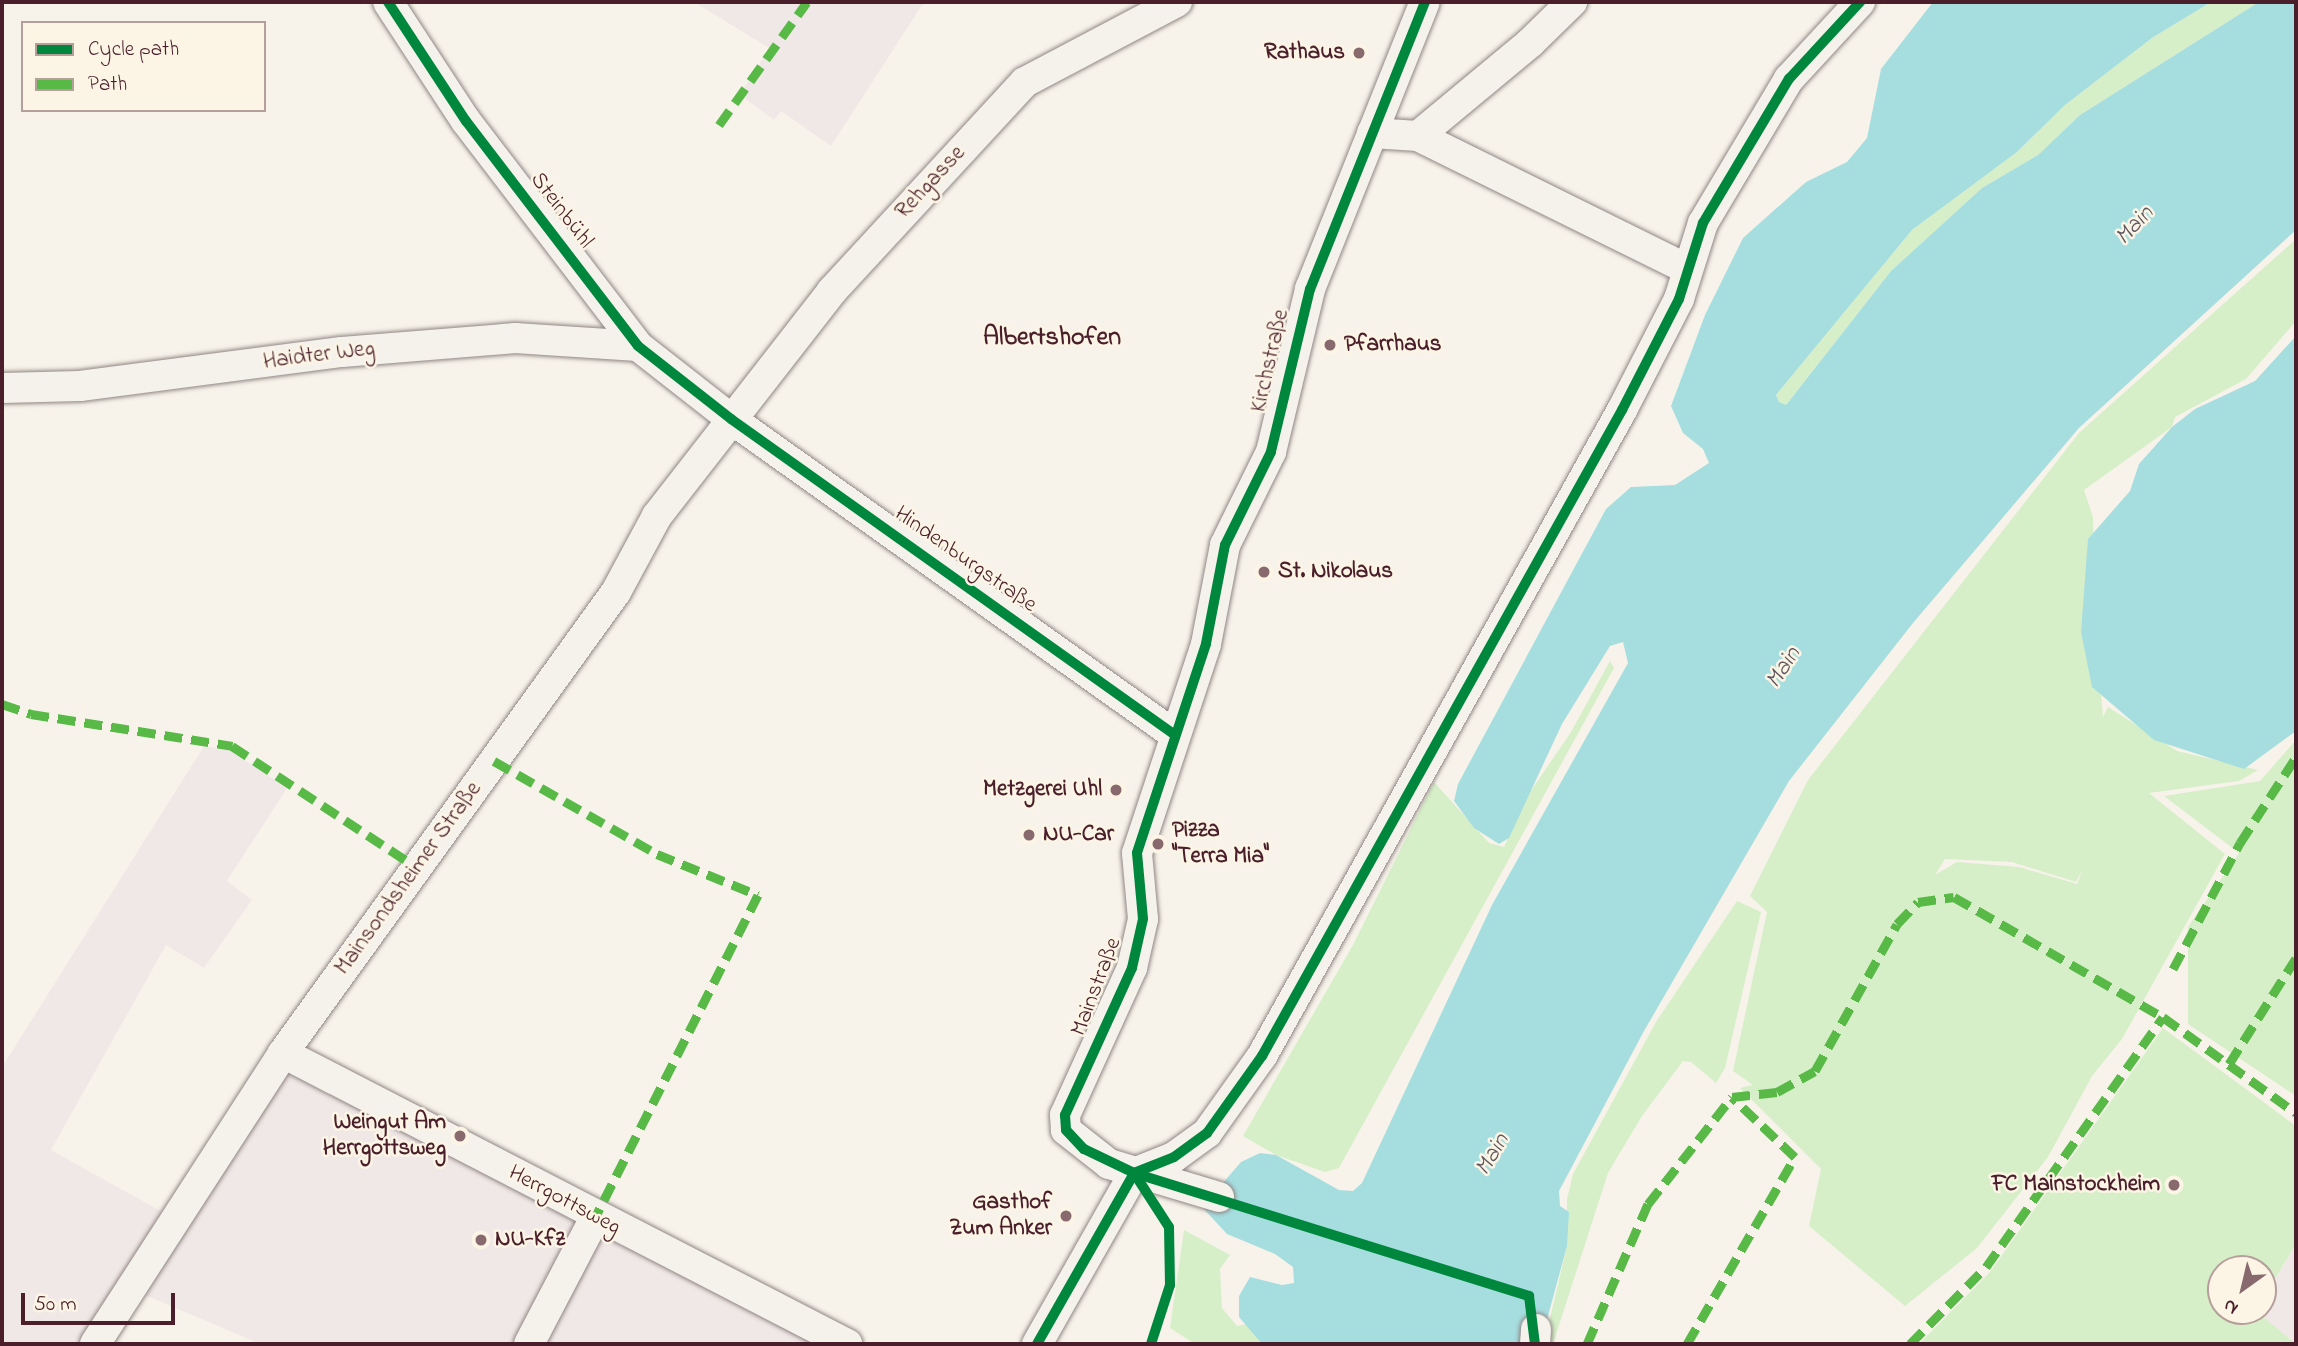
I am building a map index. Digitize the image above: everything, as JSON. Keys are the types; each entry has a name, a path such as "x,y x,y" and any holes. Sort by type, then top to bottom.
{"street":[{"name":"Steinbühl","path":"388,2 467,121 638,346 731,419"},
{"name":"Rehgasse","path":"731,419 832,291 1025,82 1177,2"},
{"name":"Kirchstraße","path":"1175,735 1206,644 1225,545 1271,452 1310,289 1425,2"},
{"path":"1418,136 1530,43 1572,2"},
{"path":"1037,1344 1134,1173 1174,1157 1207,1133 1262,1056 1622,410 1679,299 1703,223 1789,79 1860,2"},
{"path":"1372,133 1418,136 1687,269"},
{"name":"Haidter Weg","path":"2,388 79,386 342,352 514,338 638,346"},
{"name":"Hindenburgstraße","path":"731,419 1175,735"},
{"name":"Mainsondsheimer Straße","path":"95,1344 283,1053 616,592 657,516 731,419"},
{"name":"Mainstraße","path":"1175,735 1137,853 1143,919 1132,968 1065,1115 1066,1130 1084,1149 1134,1173 1219,1197"},
{"name":"Herrgottsweg","path":"283,1053 595,1218 847,1344"},
{"path":"529,1344 595,1218"}],"shaded area":[{"path":"694,2 924,2 831,146 781,111 774,120 740,95 769,48"},
{"path":"204,746 231,751 287,788 227,881 252,900 204,968 166,945 51,1150 168,1215 279,1045 853,1344 260,1344 124,1286 85,1344 2,1344 2,1067"},
{"path":"2296,1245 2296,1343 2271,1325 2277,1325 2277,1276"}],"green space":[{"path":"2211,2 2259,2 2080,115 2038,155 1982,188 1891,271 1785,406 1779,402 1776,395 1912,230 2017,152 2065,105 2152,38"},
{"path":"2296,239 2296,321 2246,379 2175,417 2172,427 2084,490 2093,517 2095,622 2103,717 2108,707 2177,751 2258,770 2239,781 2149,793 2225,854 2122,1039 2092,1076 2048,1157 1977,1248 1905,1306 1809,1226 1821,1169 1740,1088 1753,1085 1733,1071 1767,912 1750,896 1808,780 2079,433","holes":["1945,859 2012,862 2076,882 2083,869 2077,884 2019,867 1957,862 1935,875"]},
{"path":"1610,661 1614,668 1339,1168 1325,1172 1276,1155 1243,1136 1353,945 1434,782 1489,843 1504,847 1530,792 1571,732"},
{"path":"2296,740 2296,1096 2188,1024 2188,927 2239,853 2164,796 2260,781"},
{"path":"1737,901 1761,912 1725,1068 1716,1083 1691,1062 1683,1061 1642,1116 1608,1173 1553,1344 1544,1344 1567,1246 1567,1199 1573,1174 1656,1022"},
{"name":"FC Mainstockheim","path":"2163,1028 2296,1126 2296,1244 2277,1276 2277,1255 2207,1255 2207,1325 2273,1325 2296,1344 1919,1344 1990,1272"},
{"path":"1184,1230 1230,1255 1220,1269 1222,1308 1237,1326 1248,1324 1262,1344 1195,1344 1170,1328"}],"water":[{"name":"Main","path":"1933,2 2211,2 2152,38 2065,105 2017,152 1912,230 1776,395 1779,402 1786,405 1891,271 1982,188 2038,155 2080,115 2259,2 2296,2 2296,230 2079,428 1913,623 1789,781 1644,1031 1559,1191 1560,1206 1569,1212 1567,1246 1545,1327 1525,1344 1262,1344 1239,1317 1239,1296 1250,1277 1282,1285 1294,1283 1293,1267 1275,1254 1227,1234 1202,1207 1241,1162 1260,1153 1276,1155 1339,1190 1353,1191 1362,1183 1492,905 1628,663 1623,642 1610,646 1562,724 1509,838 1499,844 1474,828 1454,801 1458,784 1606,509 1631,487 1675,485 1709,463 1703,449 1683,433 1671,406 1705,315 1743,238 1806,182 1847,162 1867,138 1881,69"},
{"path":"2296,336 2296,731 2244,769 2154,740 2092,687 2081,632 2088,539 2130,491 2139,464 2172,427 2195,409 2255,381"}],"ferry route":[{"path":"1232,1201 1529,1296 1534,1314"}],"marked path":[{"path":"719,125 807,2"},
{"path":"2,704 31,714 232,746 418,868"},
{"path":"2173,969 2240,843 2296,757"},
{"path":"494,761 657,854 758,895 595,1218"},
{"path":"1587,1344 1648,1204 1732,1097 1777,1092 1815,1071 1897,924 1918,902 1954,897 2163,1017"},
{"path":"2229,1064 2296,958"},
{"path":"1910,1344 1986,1267 2163,1017 2296,1113"},
{"path":"1687,1344 1795,1157 1732,1097"}],"cycle path":[{"path":"388,2 466,121 638,346 731,419 1175,735"},
{"path":"1425,2 1310,289 1271,452 1225,545 1206,644 1137,853 1143,919 1132,968 1065,1115 1066,1130 1084,1149 1134,1173 1529,1296 1535,1344"},
{"path":"1134,1173 1174,1157 1207,1133 1262,1056 1622,410 1679,299 1703,223 1789,79 1860,2"},
{"path":"1134,1173 1169,1227 1170,1285 1151,1344"},
{"path":"1037,1344 1134,1173"}],"place":[{"name":"Rathaus","path":"1359,53"},
{"name":"Pfarrhaus","path":"1330,345"},
{"name":"St. Nikolaus","path":"1264,572"},
{"name":"Metzgerei Uhl","path":"1116,790"},
{"name":"NU-Car","path":"1029,835"},
{"name":"Pizza \"Terra Mia\"","path":"1158,844"},
{"name":"Weingut Am Herrgottsweg","path":"460,1136"},
{"name":"FC Mainstockheim","path":"2174,1185"},
{"name":"Gasthof Zum Anker","path":"1066,1216"},
{"name":"NU-Kfz","path":"481,1240"}],"district":[{"name":"Albertshofen","path":"1052,339"}]}
